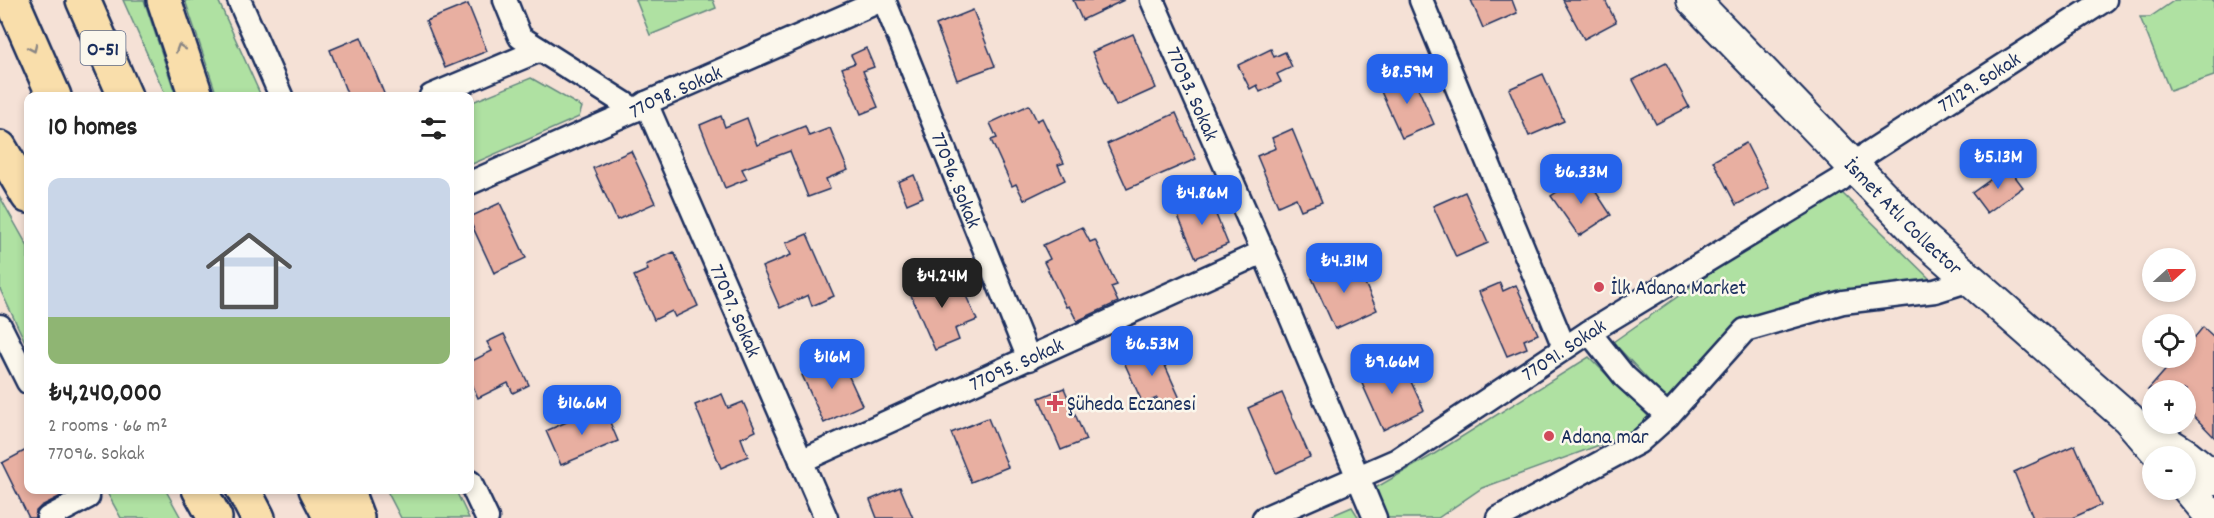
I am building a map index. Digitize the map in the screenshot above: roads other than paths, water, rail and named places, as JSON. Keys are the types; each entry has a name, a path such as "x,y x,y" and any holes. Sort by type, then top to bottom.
{"highway":[{"path":"12,0 52,92"},
{"name":"O-51","path":"82,0 123,92"},
{"path":"164,0 195,92"},
{"path":"0,148 24,189"},
{"path":"202,494 215,518"},
{"path":"246,494 258,518"},
{"path":"319,494 331,518"},
{"path":"348,494 357,518"}],"main road":[{"name":"İsmet Atlı Collector","path":"1693,0 1925,240 2128,418 2152,446"},
{"name":"İsmet Atlı Collector","path":"2128,418 2186,455 2214,478"},
{"path":"2196,498 2212,517"}],"street":[{"path":"239,0 279,92"},
{"path":"505,0 520,37 640,107"},
{"name":"77098. Sokak","path":"474,181 883,0"},
{"name":"77096. Sokak","path":"883,0 1029,359"},
{"name":"77093. Sokak","path":"1152,0 1263,252 1375,518"},
{"path":"1421,0 1564,347"},
{"name":"77129. Sokak","path":"1853,165 1868,153 2105,0"},
{"path":"441,92 540,50"},
{"name":"77097. Sokak","path":"640,107 826,518"},
{"name":"77091. Sokak","path":"1264,518 1397,460 1564,347 1840,180 1853,165"},
{"name":"77095. Sokak","path":"801,461 1263,252"},
{"path":"1498,518 1639,442 1668,416 1745,330 1843,302 1935,291 1970,280"},
{"path":"0,326 24,374"},
{"path":"1589,332 1625,377 1668,416"},
{"path":"474,490 487,518"},
{"path":"48,518 87,497 86,494"}],"place":[{"name":"İlk Adana Market","path":"1599,287"},
{"name":"Şüheda Eczanesi","path":"1055,403"},
{"name":"Adana mar","path":"1549,436"}]}
